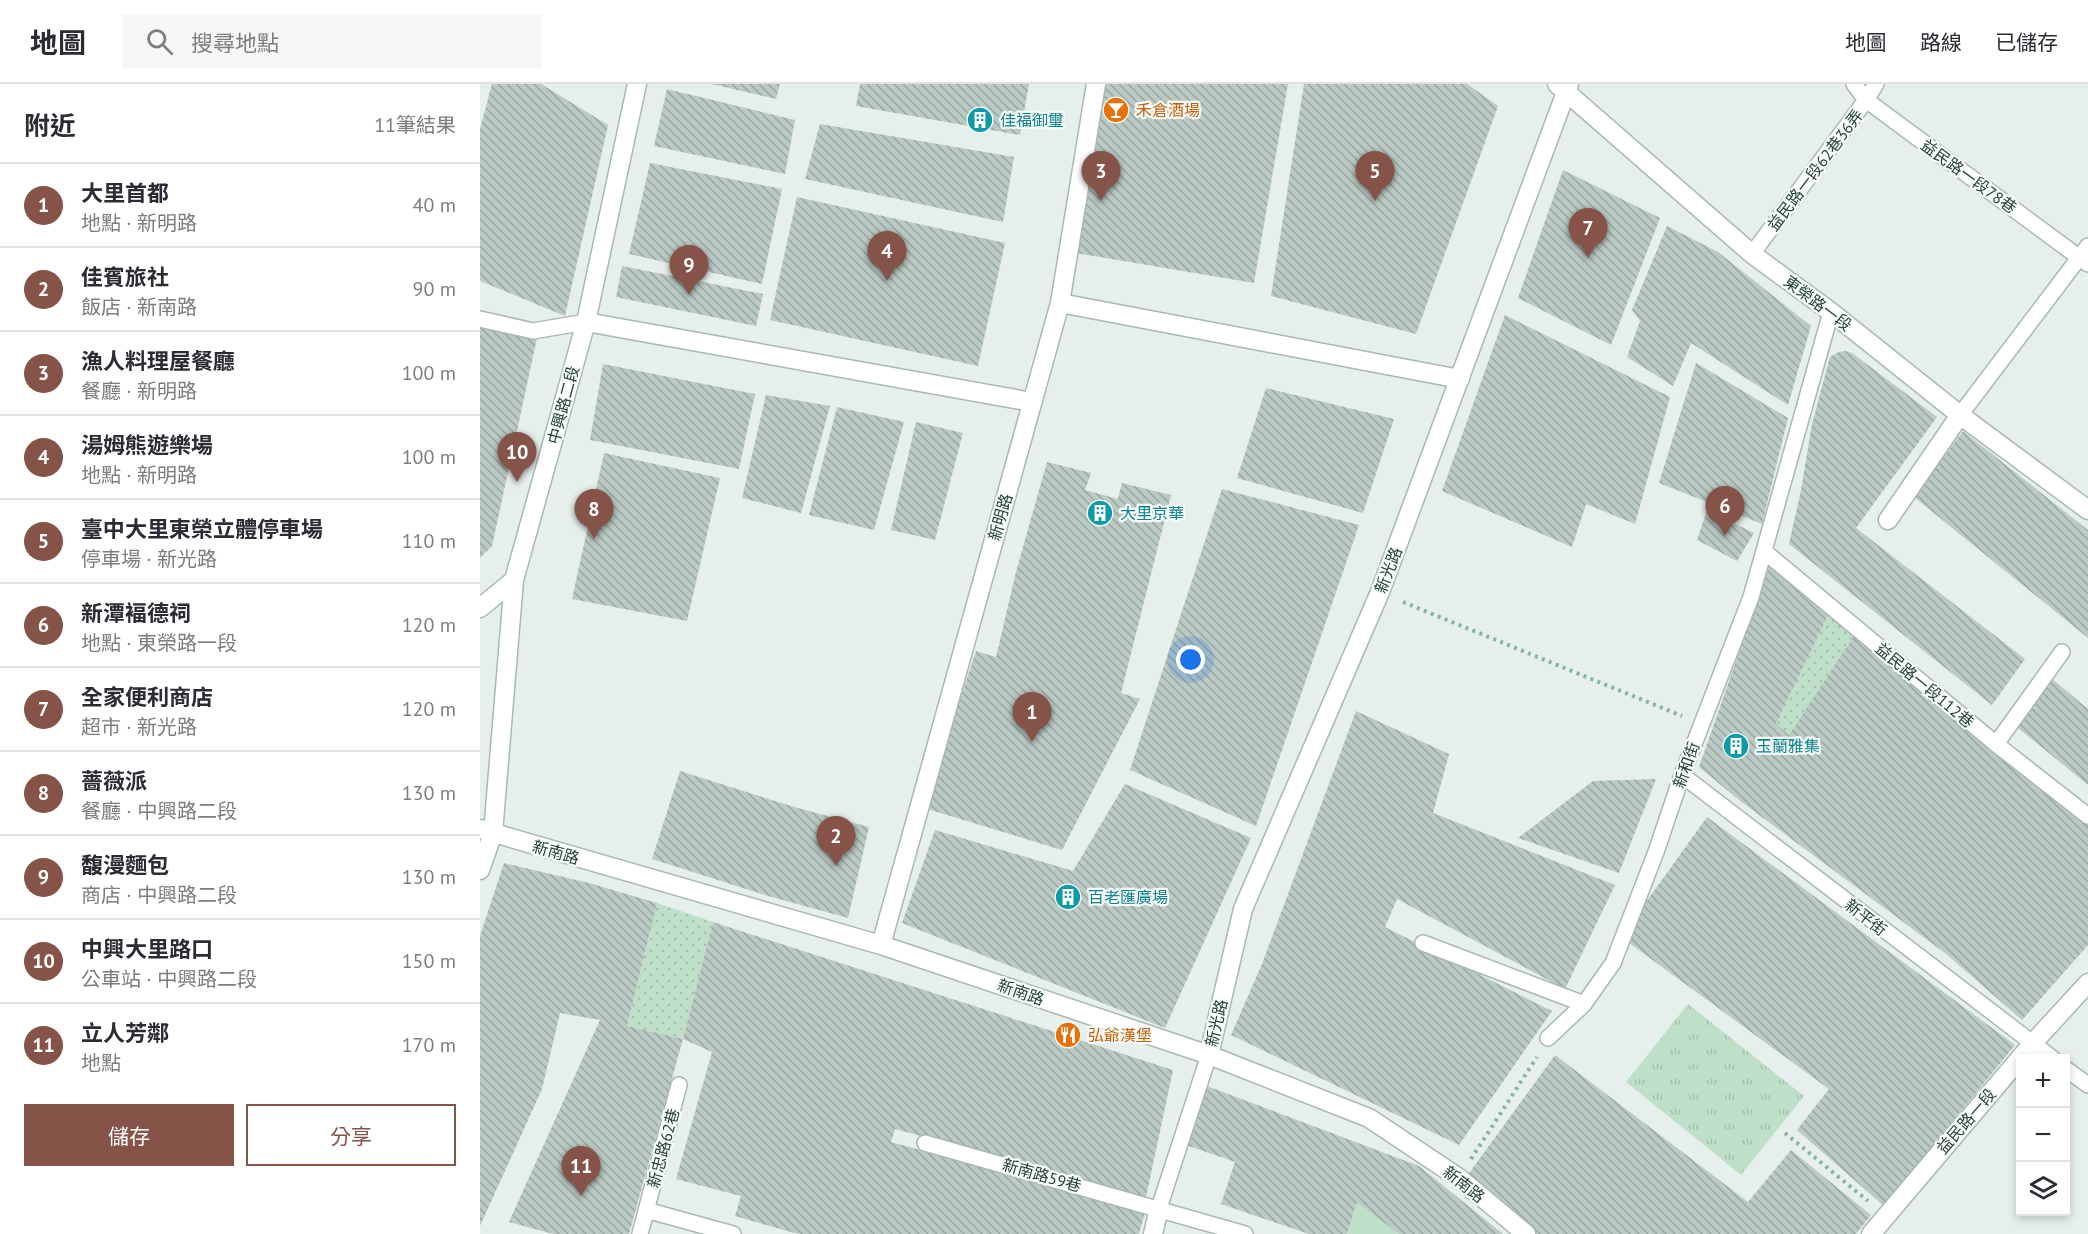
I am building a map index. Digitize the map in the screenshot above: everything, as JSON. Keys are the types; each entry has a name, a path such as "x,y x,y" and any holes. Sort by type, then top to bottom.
{"street":[{"name":"中興路二段","path":"480,870 514,580 586,322 637,84"},
{"name":"新明路","path":"881,945 1060,303 1096,84"},
{"name":"東榮路一段","path":"1564,86 1752,254 1832,312 1960,415 2088,510"},
{"name":"新光路","path":"1209,1054 1243,909 1380,592 1460,379 1564,86"},
{"path":"1060,303 1460,379"},
{"path":"586,322 1032,402"},
{"path":"1888,520 1960,415"},
{"path":"480,608 514,580"},
{"name":"新南路","path":"486,831 881,945 1209,1054 1369,1118 1459,1178 1526,1234"},
{"name":"益民路一段","path":"1871,1234 2032,1044 2088,983"},
{"path":"1153,1234 1159,1208"}],"lane":[{"name":"益民路一段78巷","path":"1854,84 1866,100 2085,256"},
{"name":"益民路一段62巷36弄","path":"1752,254 1876,84"},
{"path":"1960,415 2085,256"},
{"name":"新和街","path":"1548,1038 1584,1004 1612,963 1656,852 1682,775 1765,552 1832,312"},
{"path":"480,319 533,331 586,322"},
{"name":"益民路一段112巷","path":"1765,552 1996,744 2088,816"},
{"path":"1996,744 2062,652"},
{"name":"新平街","path":"1682,775 2045,1054"},
{"path":"1423,943 1584,1004"},
{"path":"1159,1208 1209,1054"},
{"path":"2070,1071 2088,1085"},
{"name":"新忠路62巷","path":"640,1234 680,1085"},
{"name":"新南路59巷","path":"925,1143 1245,1234"},
{"path":"646,1210 733,1234"}],"path":[{"path":"1380,592 1702,724"},
{"path":"1459,1178 1548,1038"},
{"path":"1785,1132 1885,1215"}],"green space":[{"path":"1830,611 1857,631 1789,735 1776,724"},
{"path":"657,903 713,922 683,1039 627,1026"},
{"path":"1688,1004 1804,1096 1741,1175 1626,1082"},
{"path":"1357,1202 1399,1234 1347,1234"}],"building":[{"path":"492,84 541,84 608,125 565,316 480,281 480,129"},
{"path":"712,84 780,84 776,99"},
{"name":"佳福御璽","path":"860,84 1029,84 1020,135 856,106"},
{"path":"1097,84 1288,84 1254,283 1070,252"},
{"path":"1304,84 1467,84 1498,106 1416,334 1271,296"},
{"path":"667,89 795,120 785,174 654,146"},
{"path":"820,124 1014,157 1003,222 805,179"},
{"path":"650,163 782,189 762,284 629,254"},
{"path":"1563,170 1660,218 1611,345 1518,298"},
{"path":"797,197 1005,243 978,366 770,320"},
{"path":"1667,226 1718,252 1811,326 1788,405 1691,343 1673,386 1627,357 1640,321 1632,310"},
{"path":"622,266 763,294 756,326 616,297"},
{"path":"1505,315 1670,397 1635,524 1586,504 1572,547 1442,491"},
{"path":"480,325 537,338 492,546 480,558"},
{"path":"1846,351 1852,353 1937,417 1856,528 2025,659 1992,705 1789,544 1812,424 1830,357"},
{"path":"1696,363 1788,418 1762,524 1659,483"},
{"path":"603,364 755,394 739,469 590,440"},
{"path":"1266,388 1394,419 1363,513 1237,478"},
{"path":"766,395 830,406 801,513 742,498"},
{"path":"837,407 904,422 874,530 809,515"},
{"path":"916,422 963,433 935,540 891,530"},
{"path":"1963,431 2088,530 2088,638 1914,497"},
{"path":"604,453 720,478 687,621 572,599"},
{"path":"1047,462 1091,473 1085,490 1118,499 1122,483 1171,495 1121,693 1140,699 1062,850 924,808 976,651 996,657 1016,572"},
{"path":"1222,489 1359,525 1256,826 1130,770"},
{"path":"1707,510 1754,533 1737,561 1697,540"},
{"path":"1770,564 1830,611 1776,724 1789,735 1857,631 2088,812 2088,945 2022,1020 1945,953 1739,800 1699,767"},
{"path":"2045,673 2088,709 2088,785 2007,719"},
{"path":"1356,711 1449,754 1433,813 1615,885 1565,989 1397,899 1385,927 1552,1011 1459,1145 1231,1035 1262,964"},
{"path":"680,771 794,807 869,827 848,918 768,896 652,859"},
{"path":"1656,779 1619,873 1518,838 1593,781"},
{"name":"百老匯廣場","path":"1125,784 1251,838 1165,1028 902,923 935,830 1073,871"},
{"path":"1707,817 2015,1045 1884,1206 1797,1130 1829,1089 1621,937"},
{"path":"504,863 589,883 657,903 627,1026 683,1039 629,1234 553,1234 509,1222 600,1020 560,1013 542,1089 480,1226 480,936"},
{"path":"713,922 1173,1070 1146,1197 895,1129 891,1142 1145,1212 1139,1234 798,1234 735,1216 741,1196 676,1179 712,1052 683,1039"},
{"path":"1555,1055 1748,1202 1791,1150 1871,1215 1856,1234 1535,1234 1467,1176"},
{"path":"1199,1083 1419,1166 1503,1234 1399,1234 1357,1202 1347,1234 1309,1234 1221,1204 1235,1162 1186,1145"}],"place":[{"name":"禾倉酒場","path":"1116,110"},
{"name":"佳福御璽","path":"980,120"},
{"name":"漁人料理屋餐廳","path":"1101,201"},
{"name":"臺中大里東榮立體停車場","path":"1375,201"},
{"name":"全家便利商店","path":"1588,258"},
{"name":"湯姆熊遊樂場","path":"887,281"},
{"name":"馥漫麵包","path":"689,295"},
{"name":"中興大里路口","path":"517,482"},
{"name":"大里京華","path":"1100,513"},
{"name":"新潭褔德祠","path":"1725,536"},
{"name":"薔薇派","path":"594,539"},
{"name":"大里首都","path":"1032,742"},
{"name":"玉蘭雅集","path":"1736,746"},
{"name":"佳賓旅社","path":"836,866"},
{"name":"百老匯廣場","path":"1068,897"},
{"name":"弘爺漢堡","path":"1068,1035"},
{"name":"立人芳鄰","path":"581,1196"}]}
